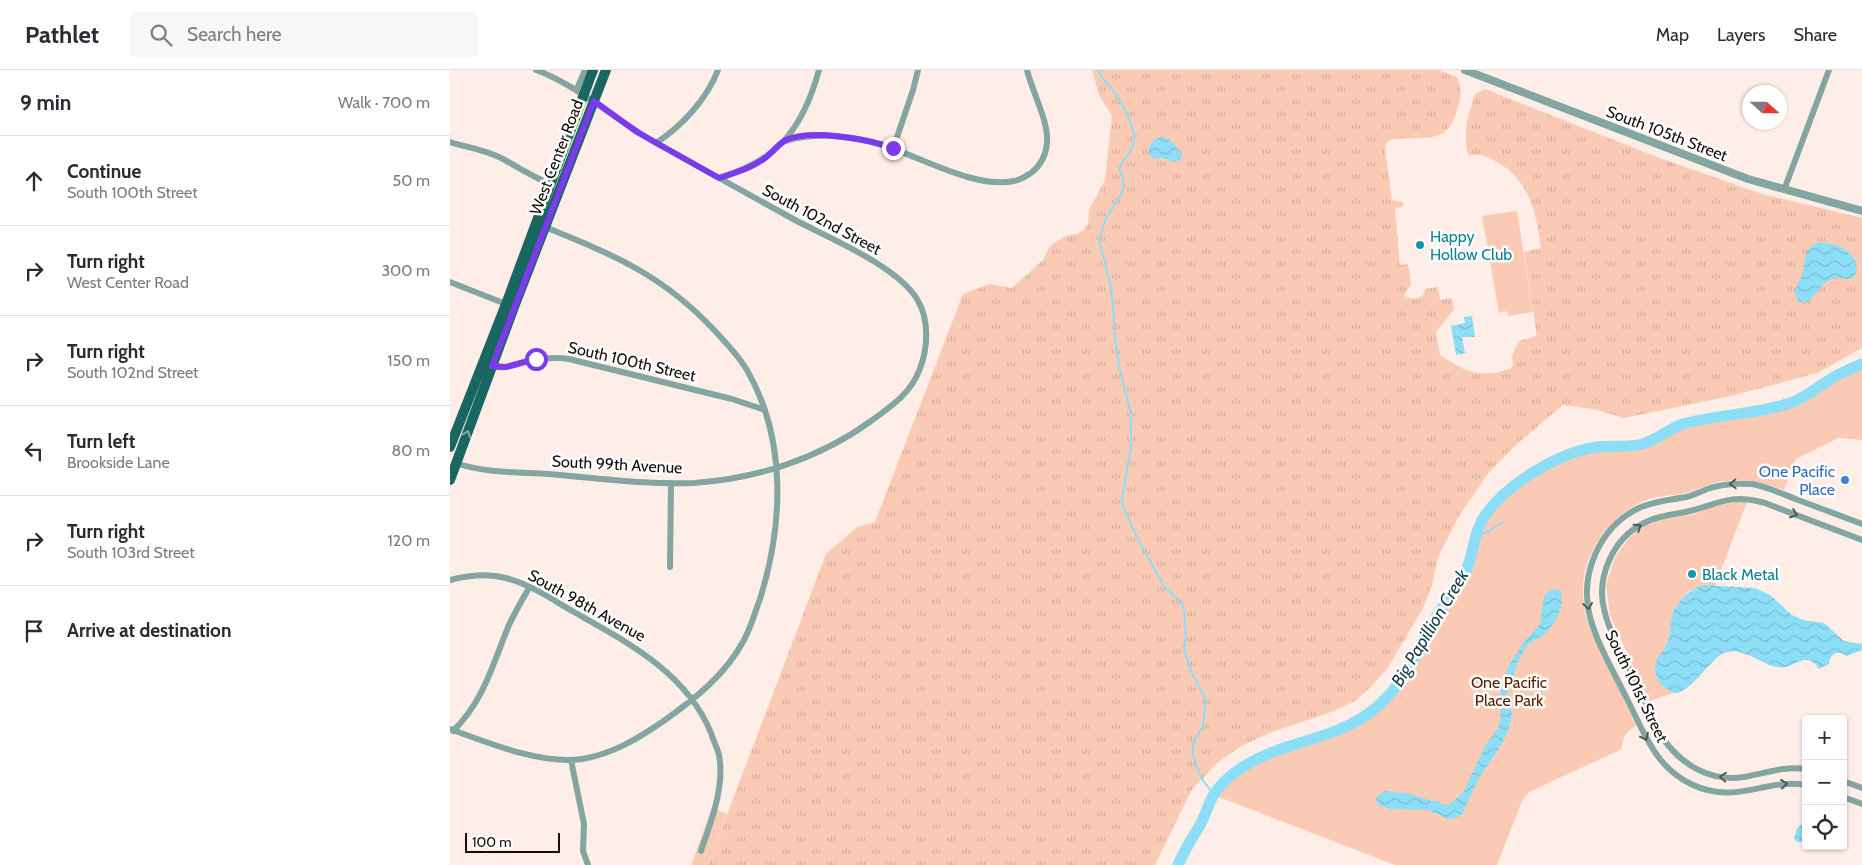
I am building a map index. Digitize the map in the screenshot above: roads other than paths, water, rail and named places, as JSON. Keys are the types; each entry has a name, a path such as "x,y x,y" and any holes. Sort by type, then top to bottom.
{"main road":[{"name":"West Center Road","path":"450,447 551,184 580,92 592,70"},
{"name":"West Center Road","path":"450,480 453,461 492,366 606,70"}],"street":[{"name":"South 102nd Street","path":"536,70 580,92 656,143 888,271 901,280 920,304 924,317 926,346 917,376 900,399 859,430 824,449 794,462 776,467"},
{"path":"580,92 585,70"},
{"path":"656,143 676,128 704,96 718,70"},
{"path":"719,178 760,162 785,141 801,117 819,70"},
{"path":"893,148 918,70"},
{"path":"785,141 799,137 844,137 893,148 974,178 1000,182 1017,181 1035,170 1045,154 1047,142 1045,128 1027,70"},
{"name":"South 105th Street","path":"1465,70 1704,163 1784,190 1862,210"},
{"path":"1784,190 1829,70"},
{"path":"450,142 498,157 529,175 551,184"},
{"path":"529,588 509,625 483,691 466,717 452,730 521,752 563,760 602,754 630,743 652,729 692,700 711,684 725,668 744,641 752,622 768,571 776,520 777,478 771,433 759,394 748,372 733,352 706,322 675,293 626,262 545,227"},
{"path":"450,282 506,304"},
{"name":"South 100th Street","path":"492,366 506,367 544,358 569,359 732,399 765,410"},
{"name":"South 99th Avenue","path":"453,461 480,469 671,483 718,480 776,467"},
{"path":"670,567 671,483"},
{"name":"South 101st Street","path":"1802,785 1782,783 1743,792 1717,792 1688,782 1663,764 1649,744 1593,626 1587,596 1588,579 1594,558 1608,534 1632,512 1655,502 1691,496 1724,485 1744,484 1762,486 1862,524"},
{"name":"South 101st Street","path":"1802,769 1781,768 1745,776 1719,777 1699,771 1674,753 1662,737 1607,620 1602,596 1603,581 1608,563 1615,549 1624,538 1645,522 1660,516 1698,508 1722,500 1737,498 1765,503 1862,540"},
{"name":"South 98th Avenue","path":"450,580 473,575 494,575 515,581 615,635 648,656 669,674 692,700 706,722 718,750 721,772 720,785 713,815 701,851"},
{"path":"571,760 584,824 583,851 588,865"},
{"path":"1847,782 1862,788"},
{"path":"1847,798 1862,804"}],"water":[{"path":"1161,137 1171,141 1182,153 1181,160 1173,162 1163,158 1153,158 1149,155 1151,144"},
{"path":"1820,242 1834,244 1846,250 1855,260 1856,274 1851,279 1837,278 1830,280 1808,302 1799,302 1794,293 1802,275 1807,251 1814,244"},
{"path":"1472,316 1475,337 1462,337 1465,353 1456,355 1451,326 1465,323 1464,317"},
{"path":"1704,585 1755,588 1770,595 1792,615 1803,620 1824,623 1844,641 1862,644 1862,650 1847,656 1835,653 1830,658 1829,664 1819,669 1809,660 1789,666 1777,667 1742,653 1729,652 1716,658 1687,688 1674,693 1664,687 1659,681 1655,670 1656,662 1668,640 1672,616 1677,605 1689,593"},
{"path":"1552,589 1559,590 1561,593 1562,604 1556,620 1544,635 1528,644 1517,664 1507,694 1512,715 1508,731 1499,749 1478,779 1463,813 1456,818 1448,819 1429,810 1391,809 1380,806 1376,802 1377,797 1384,791 1407,793 1432,801 1439,801 1441,804 1446,805 1452,803 1464,791 1485,746 1498,728 1501,718 1500,696 1504,678 1510,664 1523,643 1540,624 1544,596"},
{"path":"1802,824 1802,841 1797,842 1794,839 1797,828"}],"waterway":[{"path":"1098,70 1124,109 1131,123 1134,137 1131,149 1119,169 1124,187 1106,218 1099,240 1110,282 1119,366 1131,414 1131,448 1122,498 1123,506 1139,541 1164,586 1181,602 1184,608 1186,636 1184,648 1191,671 1205,698 1203,726 1193,743 1193,756 1202,779 1214,795"},
{"name":"Big Papillion Creek","path":"1178,865 1202,822 1213,796 1229,777 1261,757 1329,734 1359,720 1389,696 1411,664 1435,619 1462,579 1471,558 1481,521 1496,502 1521,480 1551,462 1583,450 1597,447 1642,444 1683,424 1763,410 1790,403 1862,364"},
{"path":"1475,537 1503,522"}],"place":[{"name":"Happy Hollow Club","path":"1420,245"},
{"name":"One Pacific Place","path":"1845,480"},
{"name":"Black Metal","path":"1692,574"}],"park label":[{"name":"One Pacific Place Park","path":"1509,691"}]}
